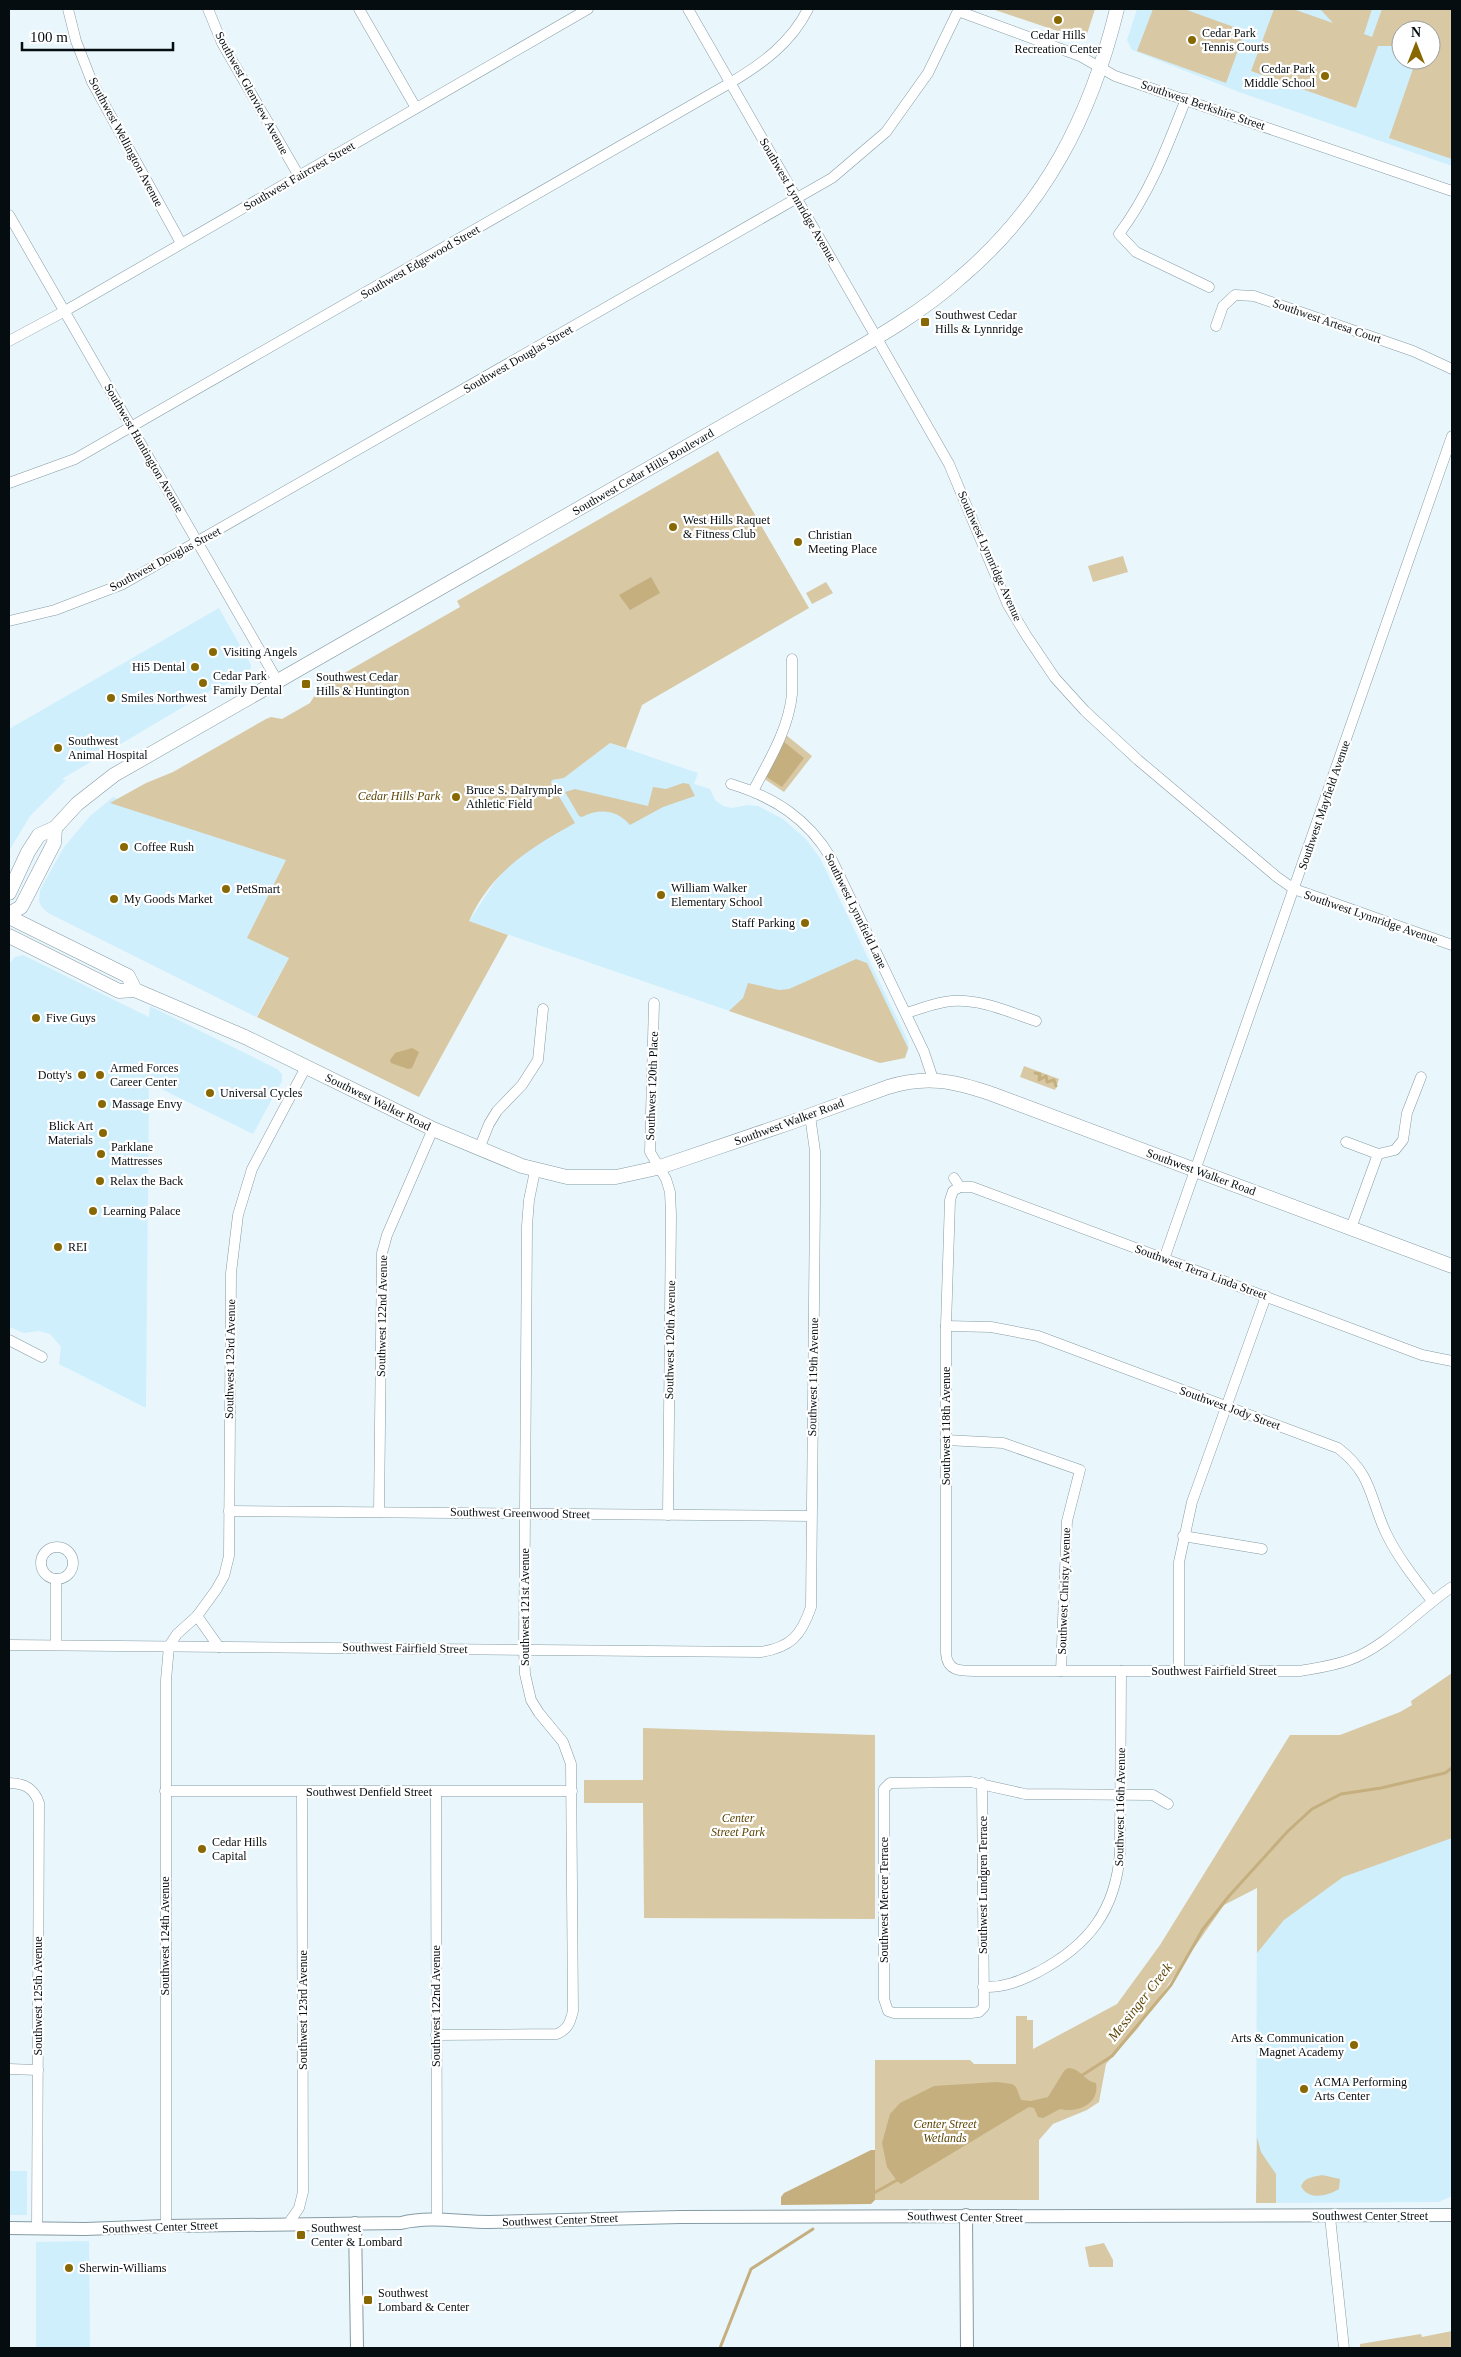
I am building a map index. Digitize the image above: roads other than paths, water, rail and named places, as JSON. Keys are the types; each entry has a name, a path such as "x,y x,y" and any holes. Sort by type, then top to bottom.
{"main road":[{"name":"Southwest Cedar Hills Boulevard","path":"9,894 28,852 39,835 54,828 77,804 114,775 877,337 960,278 1003,236 1045,185 1072,135 1101,67 1117,9"},
{"path":"9,916 21,907 54,843 54,828"},
{"name":"Southwest Walker Road","path":"9,916 128,976 135,990"},
{"name":"Southwest Walker Road","path":"9,936 119,991 135,990 245,1037 433,1129 535,1171 567,1177 599,1179 630,1175 657,1168 810,1116 888,1086 913,1080 933,1080 956,1083 992,1094 1452,1266"}],"street":[{"name":"Southwest Wellington Avenue","path":"68,9 76,41 92,82 181,243"},
{"name":"Southwest Glenview Avenue","path":"208,9 222,43 299,176"},
{"path":"359,9 416,108"},
{"name":"Southwest Faircrest Street","path":"9,341 65,311 588,9"},
{"name":"Southwest Lynnridge Avenue","path":"688,9 949,464 1008,605 1055,678 1084,711 1138,760 1277,877 1294,889 1452,946"},
{"name":"Southwest Edgewood Street","path":"9,483 75,459 756,68 782,46 802,22 808,9"},
{"name":"Southwest Berkshire Street","path":"958,11 1080,56 1116,76 1452,190"},
{"name":"Southwest Douglas Street","path":"9,621 56,610 123,584 832,178 886,132 928,73 958,11"},
{"path":"1186,99 1159,168 1135,212 1119,234 1136,252 1209,287"},
{"name":"Southwest Huntington Avenue","path":"9,215 278,682"},
{"name":"Southwest Artesa Court","path":"1216,326 1223,306 1235,295 1254,296 1413,351 1452,369"},
{"name":"Southwest Mayfield Avenue","path":"1164,1259 1452,436"},
{"path":"753,791 770,759 785,724 792,695 792,659"},
{"name":"Southwest Lynnfield Lane","path":"731,784 753,791 785,807 811,830 822,844 906,1013 927,1058 933,1080"},
{"path":"906,1013 936,1004 966,1001 983,1003 1036,1021"},
{"name":"Southwest 120th Place","path":"654,1003 650,1152 657,1168"},
{"path":"479,1149 489,1124 497,1111 522,1085 538,1060 543,1009"},
{"name":"Southwest 123rd Avenue","path":"170,1646 177,1634 197,1616 224,1576 229,1556 231,1273 238,1215 252,1169 306,1067"},
{"path":"1346,1142 1378,1154 1395,1150 1402,1140 1407,1112 1421,1077"},
{"name":"Southwest 119th Avenue","path":"797,1636 804,1626 811,1607 815,1151 810,1116"},
{"name":"Southwest 122nd Avenue","path":"379,1512 382,1253 387,1235 433,1129"},
{"path":"1351,1228 1378,1154"},
{"name":"Southwest 120th Avenue","path":"657,1168 666,1180 670,1192 671,1215 668,1515"},
{"name":"Southwest 121st Avenue","path":"436,2035 545,2036 565,2030 570,2023 572,2012 571,1764 563,1742 539,1713 531,1700 525,1674 524,1513 527,1226 529,1200 535,1171"},
{"name":"Southwest Terra Linda Street","path":"957,1182 1422,1355 1452,1361"},
{"name":"Southwest 118th Avenue","path":"952,1668 947,1659 946,1326 950,1200 957,1182"},
{"path":"1179,1671 1179,1562 1183,1536 1192,1502 1266,1296"},
{"name":"Southwest Jody Street","path":"946,1326 991,1327 1038,1336 1338,1448 1354,1460 1362,1472 1386,1533 1402,1562 1432,1601"},
{"path":"9,1340 42,1357"},
{"name":"Southwest Christy Avenue","path":"946,1440 1003,1443 1080,1470 1067,1521 1061,1671"},
{"name":"Southwest Greenwood Street","path":"229,1511 811,1516"},
{"path":"1183,1536 1262,1549"},
{"path":"56,1579 56,1645"},
{"name":"Southwest Fairfield Street","path":"952,1668 967,1671 1300,1671 1326,1667 1351,1660 1376,1647 1452,1587"},
{"path":"197,1616 219,1647"},
{"name":"Southwest Fairfield Street","path":"9,1645 761,1652 786,1645 797,1636"},
{"name":"Southwest 124th Avenue","path":"166,2226 165,1791 166,1680 170,1646"},
{"name":"Southwest 116th Avenue","path":"984,1986 997,1987 1021,1981 1050,1965 1076,1946 1091,1932 1109,1903 1118,1874 1121,1794 1121,1671"},
{"name":"Southwest Mercer Terrace","path":"888,2011 884,1999 884,1789 890,1783 900,1781 982,1783"},
{"name":"Southwest 125th Avenue","path":"9,1783 26,1786 36,1796 39,1803 37,2229"},
{"path":"982,1783 1026,1794 1153,1795 1168,1804"},
{"name":"Southwest Lundgren Terrace","path":"888,2011 894,2013 979,2012 984,2007 982,1783"},
{"name":"Southwest Denfield Street","path":"165,1791 572,1791"},
{"name":"Southwest 123rd Avenue","path":"288,2224 300,2208 303,2192 302,1792"},
{"name":"Southwest 122nd Avenue","path":"436,1792 437,2219"},
{"path":"9,2069 38,2070"},
{"path":"966,2215 967,2348"},
{"name":"Southwest Center Street","path":"9,2228 401,2223 416,2226 462,2225 477,2222 680,2216 966,2215 1030,2218 1452,2215"},
{"path":"1330,2217 1344,2348"},
{"name":"Southwest Center Street","path":"401,2223 416,2219 462,2219 477,2222"},
{"path":"355,2224 357,2348"}],"waterway":[{"path":"1035,1073 1040,1074 1039,1080 1046,1076 1047,1082 1054,1080 1056,1086"},
{"name":"Messinger Creek","path":"1081,2076 1112,2056 1171,1985 1203,1929 1229,1896 1288,1831 1312,1809 1341,1794 1381,1788 1445,1773 1452,1768"},
{"name":"Messinger Creek","path":"872,2194 899,2179"},
{"name":"Messinger Creek","path":"720,2348 751,2269 813,2229"}],"place":[{"name":"Cedar Hills Recreation Center","path":"1058,20"},
{"name":"Cedar Park Tennis Courts","path":"1192,40"},
{"name":"Cedar Park Middle School","path":"1325,76"},
{"name":"Southwest Cedar Hills & Lynnridge","path":"925,322"},
{"name":"West Hills Raquet & Fitness Club","path":"673,527"},
{"name":"Christian Meeting Place","path":"798,542"},
{"name":"Visiting Angels","path":"213,652"},
{"name":"Hi5 Dental","path":"195,667"},
{"name":"Cedar Park Family Dental","path":"203,683"},
{"name":"Southwest Cedar Hills & Huntington","path":"306,684"},
{"name":"Smiles Northwest","path":"111,698"},
{"name":"Southwest Animal Hospital","path":"58,748"},
{"name":"Bruce S. DaIrymple Athletic Field","path":"456,797"},
{"name":"Coffee Rush","path":"124,847"},
{"name":"PetSmart","path":"226,889"},
{"name":"William Walker Elementary School","path":"661,895"},
{"name":"My Goods Market","path":"114,899"},
{"name":"Staff Parking","path":"805,923"},
{"name":"Five Guys","path":"36,1018"},
{"name":"Dotty's","path":"82,1075"},
{"name":"Armed Forces Career Center","path":"100,1075"},
{"name":"Universal Cycles","path":"210,1093"},
{"name":"Massage Envy","path":"102,1104"},
{"name":"Blick Art Materials","path":"103,1133"},
{"name":"Parklane Mattresses","path":"101,1154"},
{"name":"Relax the Back","path":"100,1181"},
{"name":"Learning Palace","path":"93,1211"},
{"name":"REI","path":"58,1247"},
{"name":"Cedar Hills Capital","path":"202,1849"},
{"name":"Arts & Communication Magnet Academy","path":"1354,2045"},
{"name":"ACMA Performing Arts Center","path":"1304,2089"},
{"name":"Southwest Center & Lombard","path":"301,2235"},
{"name":"Sherwin-Williams","path":"69,2268"},
{"name":"Southwest Lombard & Center","path":"368,2300"}],"park label":[{"name":"Cedar Hills Park","path":"399,796"},
{"name":"Center Street Park","path":"738,1825"},
{"name":"Center Street Wetlands","path":"945,2131"}]}
